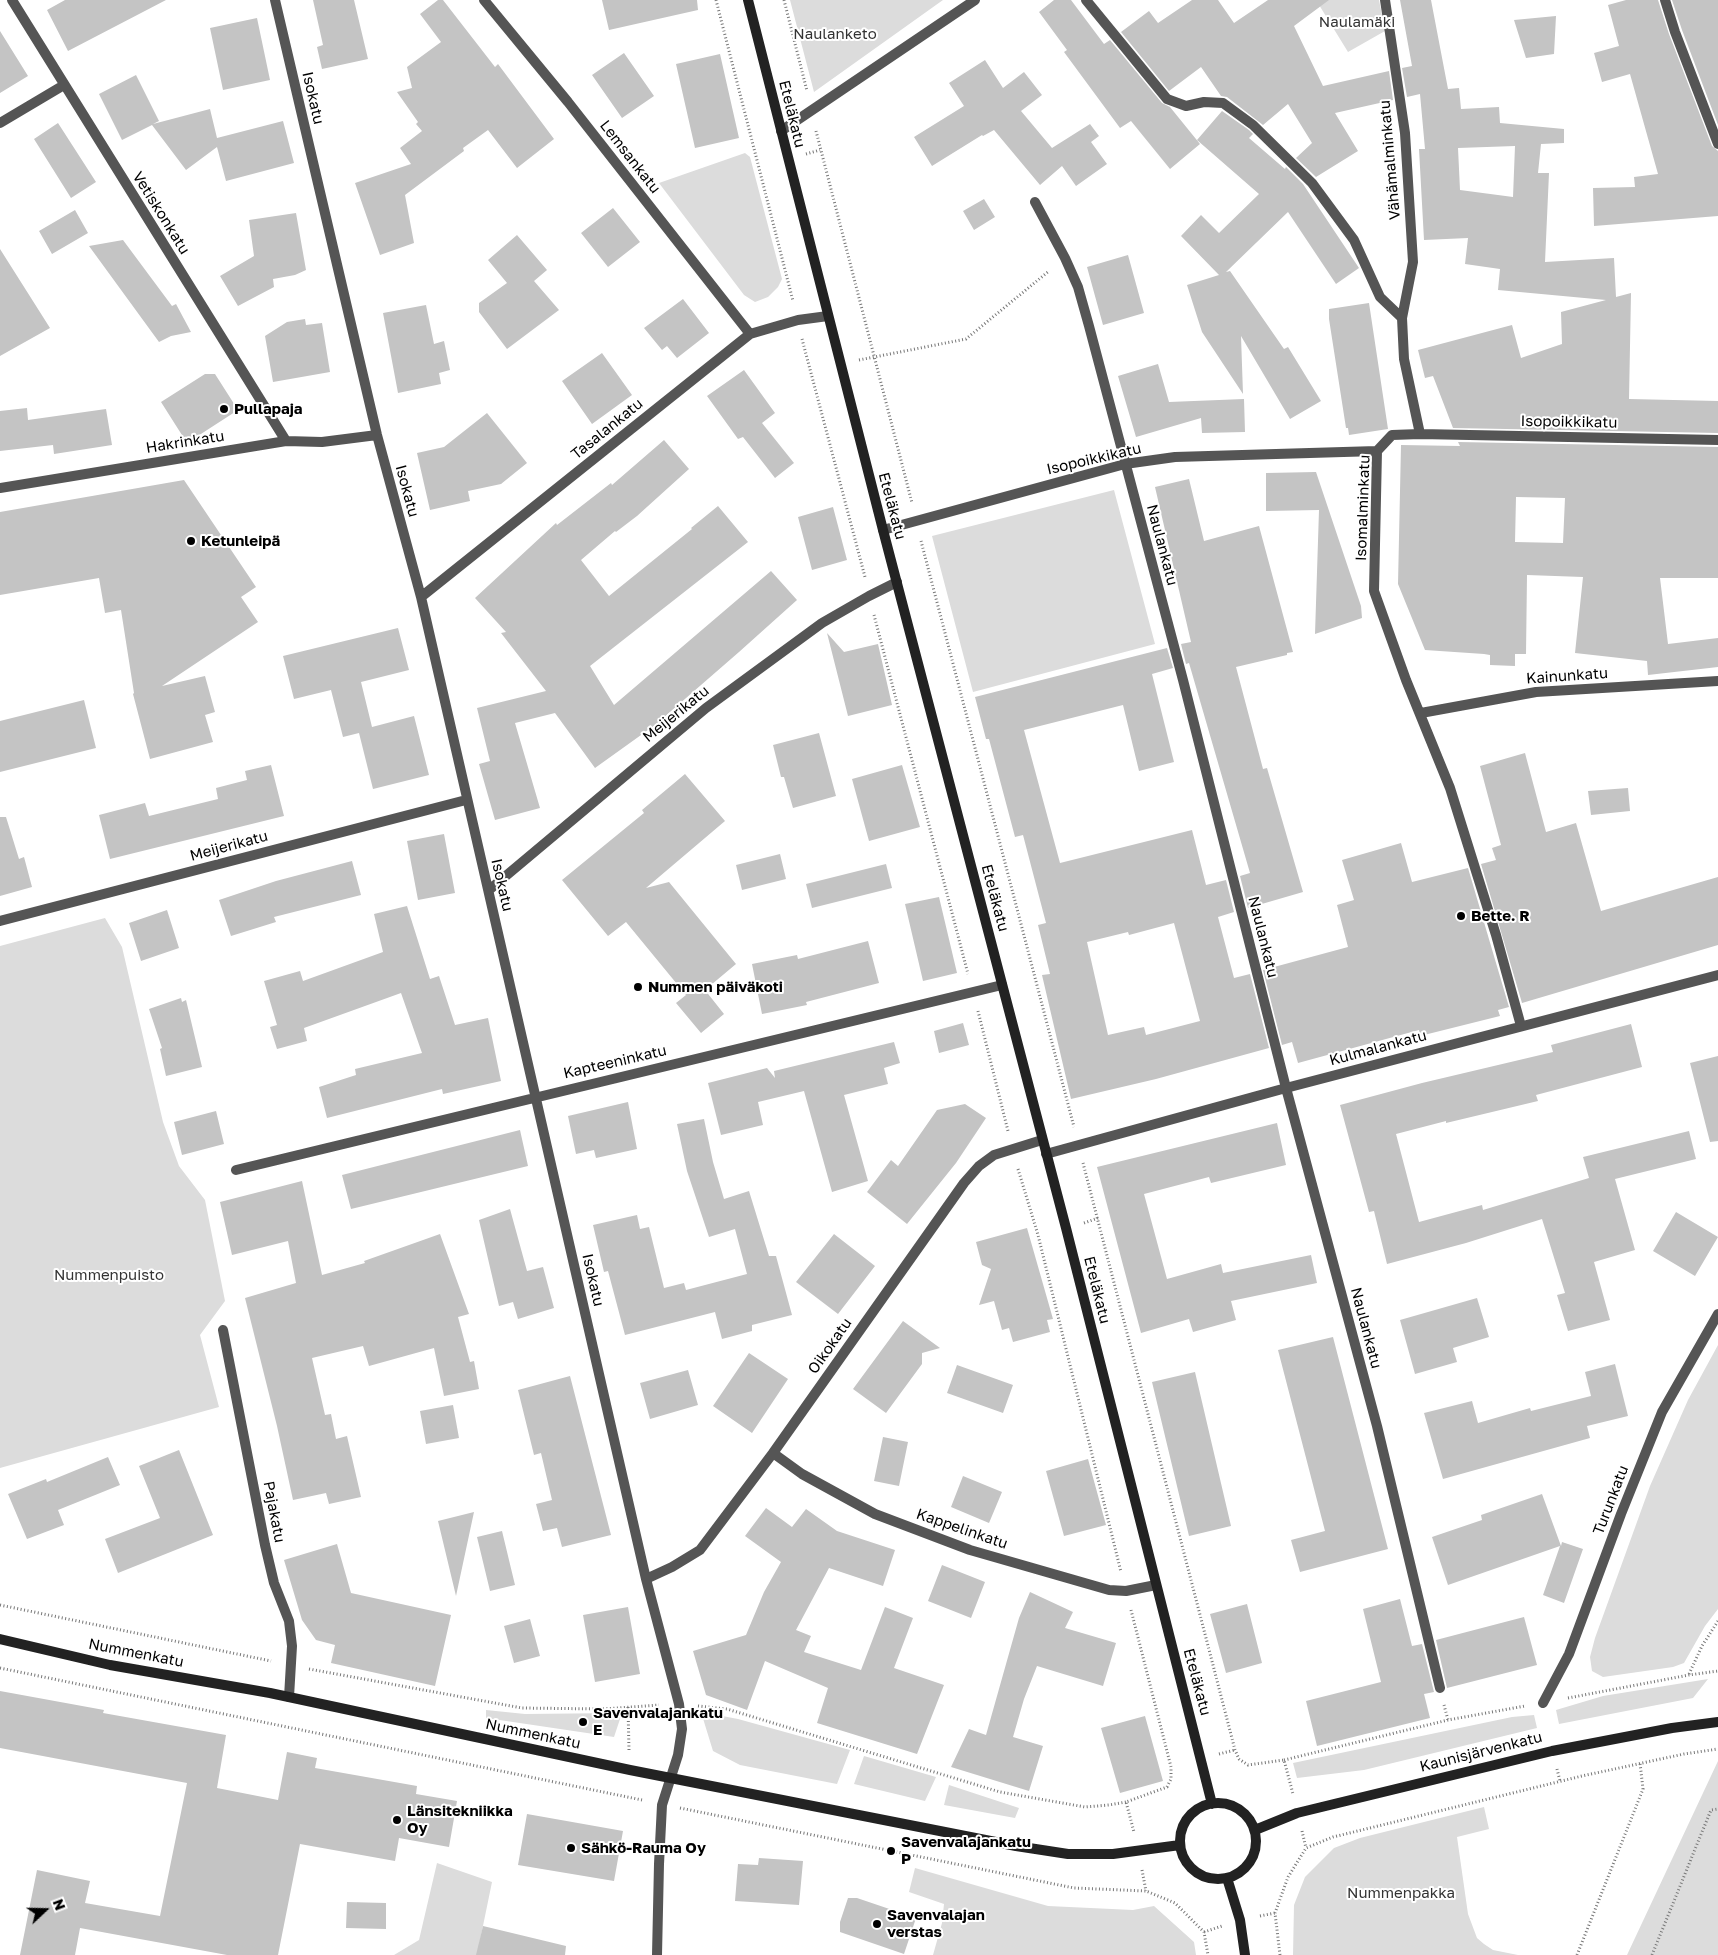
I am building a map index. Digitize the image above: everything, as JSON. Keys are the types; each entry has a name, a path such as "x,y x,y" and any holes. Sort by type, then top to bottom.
{"main road":[{"name":"Eteläkatu","path":"748,0 840,364 1046,1154 1212,1804"},
{"name":"Nummenkatu","path":"0,1639 110,1665 289,1697 670,1778 921,1828 1068,1854 1113,1854 1180,1845"},
{"name":"Kaunisjärvenkatu","path":"1255,1830 1298,1814 1566,1747 1672,1728 1718,1722"},
{"path":"1225,1804 1238,1808 1248,1816 1255,1830 1256,1839 1253,1856 1246,1867 1227,1878 1214,1879 1204,1876 1193,1869 1184,1858 1180,1845 1181,1831 1185,1822 1193,1812 1205,1805 1225,1804"},
{"path":"1227,1878 1240,1920 1245,1955"}],"street":[{"name":"Vetiskonkatu","path":"12,0 286,440"},
{"name":"Isokatu","path":"275,0 376,435 420,597 646,1579 679,1704 682,1728 678,1755 662,1805 657,1955"},
{"name":"Lemsankatu","path":"484,0 568,102 750,334"},
{"path":"781,131 975,0"},
{"path":"1086,0 1167,99 1186,106 1204,102 1223,103 1253,125 1312,183 1354,240 1380,297 1402,318 1404,360 1420,434"},
{"name":"Vähämalminkatu","path":"1385,0 1405,133 1413,262 1402,318"},
{"path":"1665,0 1675,32 1718,144"},
{"path":"0,123 64,85"},
{"name":"Naulankatu","path":"1034,202 1065,258 1078,287 1089,326 1183,680 1286,1088 1376,1426 1440,1688"},
{"name":"Tasalankatu","path":"420,597 750,334 798,320 828,316"},
{"name":"Isopoikkikatu","path":"1420,434 1718,440"},
{"name":"Isomalminkatu","path":"1420,434 1392,435 1377,452 1374,591 1406,680 1450,788 1496,935 1521,1026"},
{"name":"Hakrinkatu","path":"0,488 286,440 322,442 376,435"},
{"name":"Isopoikkikatu","path":"883,530 1125,464 1175,457 1377,452"},
{"name":"Meijerikatu","path":"488,890 706,708 822,623 897,582"},
{"name":"Kainunkatu","path":"1420,713 1536,692 1718,681"},
{"name":"Meijerikatu","path":"0,921 466,800"},
{"name":"Kulmalankatu","path":"1046,1154 1286,1088 1718,975"},
{"name":"Kapteeninkatu","path":"236,1170 1002,985"},
{"name":"Oikokatu","path":"646,1579 672,1568 700,1550 773,1453 964,1182 994,1154 1042,1140"},
{"name":"Turunkatu","path":"1543,1702 1569,1654 1620,1514 1662,1412 1718,1314"},
{"name":"Pajakatu","path":"223,1330 265,1545 274,1584 289,1622 292,1646 289,1697"},
{"name":"Kappelinkatu","path":"773,1453 802,1474 875,1514 970,1550 1092,1586 1126,1591 1156,1585"}],"path":[{"path":"0,1604 292,1666 522,1708 602,1709 679,1704 727,1709 1000,1792 1085,1806 1126,1802 1167,1787 1171,1779 1171,1767 1038,1235 1012,1148 716,0"},
{"path":"784,0 916,521 1235,1750 1239,1759 1248,1765 1284,1760 1448,1720"},
{"path":"840,364 966,339 1065,258"},
{"path":"1718,1621 1702,1646 1689,1675 1718,1671"},
{"path":"0,1668 1074,1888 1146,1891 1175,1903 1204,1932 1208,1955"},
{"path":"1280,1955 1275,1913 1288,1877 1306,1848 1333,1836 1582,1776 1684,1754 1718,1750"},
{"path":"1284,1760 1306,1848"},
{"path":"1577,1955 1643,1789 1640,1763"},
{"path":"1126,1802 1146,1891"},
{"path":"1652,1955 1711,1810 1718,1809"}],"green space":[{"name":"Naulanketo","path":"790,0 943,0 814,92"},
{"name":"Naulamäki","path":"1316,0 1379,0 1385,31 1348,52"},
{"path":"745,153 750,157 782,279 778,287 768,297 755,302 744,295 659,183"},
{"path":"1114,490 1155,644 973,692 932,536"},
{"name":"Nummenpuisto","path":"105,918 122,947 163,1122 179,1166 205,1200 225,1301 200,1335 219,1407 0,1468 0,946"},
{"path":"1718,1345 1718,1609 1705,1626 1684,1663 1673,1667 1603,1677 1592,1671 1590,1657 1595,1638 1650,1486 1688,1400"},
{"path":"1708,1679 1693,1698 1559,1724 1556,1710 1603,1696"},
{"path":"486,1710 525,1714 622,1713 614,1737 486,1718"},
{"path":"701,1712 738,1719 850,1750 837,1784 740,1765 713,1751"},
{"path":"1534,1715 1537,1728 1364,1770 1297,1778 1293,1763 1512,1717"},
{"path":"864,1756 936,1777 925,1801 854,1784"},
{"path":"1718,1761 1718,1955 1627,1955"},
{"path":"949,1785 1019,1808 1015,1818 944,1805"},
{"name":"Nummenpakka","path":"1484,1807 1489,1829 1457,1837 1468,1914 1477,1938 1484,1944 1493,1950 1518,1955 1293,1955 1294,1905 1305,1877 1334,1848 1360,1838"},
{"path":"437,1863 492,1882 477,1955 394,1955 419,1940"},
{"path":"915,1868 1048,1906 1133,1910 1154,1906 1194,1942 1196,1955 933,1955 942,1923 944,1904 909,1892"}],"building":[{"path":"65,0 166,0 68,51 47,10"},
{"path":"313,0 354,0 368,59 322,69 317,47 323,45"},
{"path":"438,0 443,0 495,67 498,64 554,139 517,168 488,130 463,148 464,151 405,195 414,243 380,255 355,183 411,164 400,148 422,131 397,92 412,88 407,67 441,42 420,14"},
{"path":"602,0 697,0 698,10 609,30"},
{"path":"1054,0 1071,0 1104,44 1110,40 1162,103 1170,107 1200,144 1170,169 1131,121 1120,128 1064,52 1067,50 1039,12"},
{"path":"1192,0 1218,0 1234,23 1268,0 1329,0 1294,26 1323,86 1389,71 1393,100 1335,113 1358,151 1316,177 1296,158 1312,143 1288,104 1263,125 1227,97 1221,96 1201,67 1169,91 1121,32 1149,11 1158,23"},
{"path":"1400,0 1431,0 1448,89 1459,88 1461,109 1499,107 1500,123 1564,129 1564,143 1541,144 1538,173 1549,173 1545,262 1614,258 1616,297 1631,293 1629,399 1718,401 1718,433 1453,428 1433,376 1425,378 1418,350 1512,325 1521,358 1562,344 1561,312 1606,300 1498,290 1500,269 1465,264 1468,238 1424,240 1419,149 1425,149 1420,94 1407,97 1402,68 1412,66","holes":["1515,146 1513,197 1460,190 1458,148"]},
{"path":"1626,0 1658,0 1712,146 1718,151 1718,216 1594,226 1593,188 1635,187 1634,177 1658,174 1630,74 1602,82 1594,53 1619,46 1608,5"},
{"path":"1672,0 1718,0 1718,125 1682,30"},
{"path":"1556,16 1554,54 1526,58 1514,20"},
{"path":"257,18 270,80 223,90 210,28"},
{"path":"0,31 28,76 0,93"},
{"path":"624,53 654,96 622,118 592,75"},
{"path":"720,54 739,138 695,148 676,64"},
{"path":"985,60 1003,88 1024,72 1042,95 1021,111 1052,148 1090,124 1099,136 1091,142 1107,164 1076,186 1062,166 1040,185 994,130 982,135 932,166 914,137 964,106 949,83"},
{"path":"136,75 159,121 153,124 210,109 217,138 283,121 294,163 226,181 217,147 186,170 152,125 122,140 99,94"},
{"path":"1222,111 1249,130 1253,134 1249,138 1285,169 1286,167 1303,184 1359,268 1336,284 1288,212 1226,272 1230,271 1284,349 1288,347 1321,401 1290,419 1241,336 1243,394 1202,332 1187,285 1219,275 1181,236 1201,215 1219,233 1259,194 1197,140"},
{"path":"58,123 96,182 71,198 34,139"},
{"path":"984,199 995,217 974,230 963,211"},
{"path":"613,208 640,242 608,267 581,233"},
{"path":"75,210 88,233 52,254 39,231"},
{"path":"296,213 306,270 295,275 273,279 274,287 238,306 220,276 254,256 249,220"},
{"path":"517,235 547,270 534,281 559,310 507,349 479,312 479,303 507,283 488,260"},
{"path":"123,240 172,306 176,304 191,332 171,336 159,342 89,246"},
{"path":"0,249 50,328 0,356"},
{"path":"1128,255 1144,313 1103,325 1087,267"},
{"path":"683,299 709,333 677,358 667,346 662,350 644,328"},
{"path":"1369,303 1388,429 1349,435 1348,428 1346,428 1329,309"},
{"path":"426,305 434,344 444,341 450,370 439,373 441,384 398,393 383,313"},
{"path":"305,319 306,325 322,323 330,372 273,382 265,336 287,322"},
{"path":"602,353 632,395 592,424 562,381"},
{"path":"1158,364 1169,402 1244,399 1245,432 1202,433 1201,418 1136,437 1118,376"},
{"path":"744,370 775,413 762,423 794,463 775,478 743,437 738,439 707,396"},
{"path":"205,374 215,374 238,410 187,443 161,402"},
{"path":"27,408 28,420 106,409 112,445 54,454 53,445 0,451 0,411"},
{"path":"487,413 527,463 501,484 468,491 470,501 430,510 417,453 444,447"},
{"path":"664,440 689,469 637,516 615,531 581,560 609,596 718,506 748,542 590,666 614,705 771,571 797,600 655,725 595,768 555,713 515,723 540,808 495,820 479,764 490,761 477,708 546,691 501,633 506,632 475,598 556,523 557,525 611,483 612,485"},
{"path":"1458,442 1718,447 1718,578 1660,578 1668,644 1718,638 1718,667 1648,675 1647,661 1575,653 1583,577 1527,575 1526,654 1515,654 1515,666 1490,665 1490,655 1425,650 1398,584 1401,445 1460,446","holes":["1516,497 1565,498 1563,543 1515,542"]},
{"path":"1316,472 1361,606 1362,618 1315,634 1319,510 1266,511 1266,473"},
{"path":"1189,479 1204,541 1259,526 1293,652 1236,667 1263,769 1267,768 1303,892 1248,908 1240,876 1250,873 1189,663 1186,664 1181,644 1191,642 1155,487"},
{"path":"184,480 256,587 241,597 258,622 162,686 205,676 215,712 205,715 213,742 150,759 133,694 121,610 105,613 99,578 0,595 0,512"},
{"path":"833,507 847,560 812,570 798,517"},
{"path":"398,628 409,670 361,682 372,727 414,716 429,775 373,789 359,733 343,737 331,690 294,699 283,656"},
{"path":"827,633 844,652 878,644 892,705 848,716"},
{"path":"1167,648 1173,668 1152,674 1174,762 1139,771 1123,705 1024,730 1060,863 1192,830 1206,885 1226,880 1234,912 1218,917 1234,978 1250,974 1269,1048 1156,1079 1071,1099 1042,975 1050,974 1038,925 1046,923 1023,835 1015,837 989,739 986,739 975,697","holes":["1174,923 1200,1021 1146,1035 1144,1027 1108,1035 1087,942 1128,932 1129,935"]},
{"path":"84,700 96,748 0,772 0,721"},
{"path":"819,733 836,796 793,808 784,777 781,777 773,745"},
{"path":"1525,753 1546,832 1576,823 1601,911 1718,877 1718,945 1522,1003 1481,864 1496,860 1492,848 1501,845 1480,766"},
{"path":"271,765 284,816 110,859 99,815 145,803 149,816 218,799 216,788 247,780 245,771"},
{"path":"902,765 920,827 869,841 852,779"},
{"path":"685,774 725,821 646,888 669,882 736,964 705,990 724,1014 701,1033 676,1003 686,995 626,922 608,936 562,880 644,813 642,810"},
{"path":"1628,788 1630,811 1591,815 1588,791"},
{"path":"0,817 6,817 19,859 24,857 32,887 0,896"},
{"path":"444,834 455,893 418,900 407,841"},
{"path":"1401,843 1412,882 1468,868 1509,1007 1498,1010 1500,1016 1420,1036 1419,1030 1298,1063 1292,1042 1282,1045 1263,970 1348,947 1337,905 1354,900 1342,860"},
{"path":"780,854 786,879 742,890 736,865"},
{"path":"352,861 361,895 274,917 276,922 231,936 219,900 276,881"},
{"path":"886,864 892,888 812,908 806,884"},
{"path":"939,897 957,973 923,981 905,904"},
{"path":"407,906 430,979 439,976 455,1025 488,1018 501,1081 443,1094 442,1089 327,1118 319,1087 356,1075 355,1069 422,1053 401,993 304,1028 307,1041 277,1049 270,1027 277,1025 264,981 300,971 303,981 383,952 374,914"},
{"path":"167,910 179,948 141,961 129,923"},
{"path":"868,941 879,983 806,1002 807,1005 762,1014 752,964 797,955 798,959"},
{"path":"181,998 182,1002 186,1000 202,1067 166,1076 160,1049 162,1048 149,1009"},
{"path":"963,1023 969,1045 939,1053 934,1031"},
{"path":"1631,1024 1642,1067 1536,1095 1538,1101 1396,1134 1419,1222 1482,1205 1483,1210 1589,1178 1583,1157 1689,1131 1696,1159 1615,1179 1635,1250 1594,1262 1610,1320 1568,1331 1557,1295 1565,1293 1542,1219 1466,1243 1387,1264 1374,1211 1369,1212 1340,1105 1422,1083 1553,1052 1551,1045"},
{"path":"894,1042 900,1063 884,1068 888,1084 844,1095 868,1181 832,1192 804,1091 758,1102 763,1125 721,1135 708,1083 767,1068 775,1078 774,1071"},
{"path":"1718,1056 1718,1141 1710,1142 1690,1063"},
{"path":"628,1102 637,1149 596,1158 594,1150 576,1154 568,1116"},
{"path":"965,1104 986,1118 956,1163 907,1224 867,1192 891,1160 898,1166 937,1110"},
{"path":"216,1111 224,1144 182,1155 174,1122"},
{"path":"704,1119 713,1162 724,1199 749,1191 769,1256 776,1256 792,1315 752,1325 752,1331 722,1339 715,1312 625,1335 608,1271 604,1272 593,1225 637,1215 640,1229 649,1227 664,1288 684,1283 686,1290 747,1274 735,1229 709,1237 687,1171 677,1124"},
{"path":"1277,1123 1286,1165 1211,1183 1209,1177 1144,1194 1167,1279 1221,1264 1223,1273 1311,1255 1317,1283 1231,1301 1236,1320 1193,1332 1189,1319 1141,1333 1097,1167"},
{"path":"520,1130 528,1166 351,1209 342,1175"},
{"path":"302,1181 322,1275 365,1263 364,1261 440,1234 469,1314 458,1317 470,1362 474,1361 479,1389 444,1396 434,1348 369,1366 363,1346 312,1358 325,1415 331,1414 336,1439 347,1436 361,1497 329,1504 326,1493 293,1500 277,1426 245,1298 296,1283 288,1241 232,1255 220,1202"},
{"path":"510,1209 527,1271 543,1267 554,1308 518,1319 513,1302 499,1306 479,1220"},
{"path":"1676,1212 1718,1237 1695,1276 1653,1251"},
{"path":"1027,1228 1053,1319 1047,1320 1050,1332 1013,1342 1009,1328 1002,1330 994,1301 979,1305 991,1269 982,1265 976,1242"},
{"path":"834,1234 875,1266 838,1314 796,1282"},
{"path":"1477,1298 1489,1337 1453,1348 1457,1362 1415,1374 1400,1320"},
{"path":"903,1321 940,1348 922,1353 922,1364 886,1413 853,1389"},
{"path":"1333,1337 1388,1549 1300,1572 1291,1540 1325,1531 1278,1350"},
{"path":"749,1353 788,1379 752,1433 713,1406"},
{"path":"1615,1364 1628,1416 1587,1426 1590,1438 1443,1479 1424,1413 1472,1401 1478,1423 1530,1408 1531,1411 1591,1396 1585,1372"},
{"path":"957,1365 1013,1385 1003,1413 947,1393"},
{"path":"688,1370 698,1405 650,1419 640,1383"},
{"path":"1195,1372 1231,1526 1189,1536 1152,1382"},
{"path":"570,1376 611,1535 562,1547 557,1528 543,1531 536,1504 552,1500 541,1453 534,1455 518,1390"},
{"path":"453,1405 459,1438 426,1444 420,1411"},
{"path":"883,1437 908,1442 899,1486 874,1481"},
{"path":"179,1450 213,1535 118,1573 105,1539 160,1518 139,1466"},
{"path":"108,1457 120,1485 58,1510 64,1525 27,1539 8,1494 46,1479 47,1482"},
{"path":"1088,1459 1106,1525 1064,1536 1046,1471"},
{"path":"963,1476 1002,1492 989,1523 951,1507"},
{"path":"1542,1494 1561,1546 1562,1542 1583,1549 1564,1603 1543,1595 1560,1546 1448,1585 1432,1537 1482,1520 1481,1515"},
{"path":"766,1508 792,1527 806,1509 837,1531 895,1550 883,1586 829,1568 796,1630 811,1636 804,1652 861,1670 885,1607 913,1618 894,1668 944,1685 917,1754 817,1723 828,1688 765,1661 747,1710 706,1695 693,1651 746,1635 764,1592 781,1562 745,1536"},
{"path":"474,1512 456,1596 438,1521"},
{"path":"502,1531 515,1585 490,1591 477,1537"},
{"path":"337,1544 351,1593 451,1615 435,1686 331,1663 335,1645 316,1640 302,1620 284,1560"},
{"path":"942,1565 985,1582 971,1618 928,1601"},
{"path":"1030,1592 1073,1612 1065,1628 1116,1643 1103,1686 1037,1666 1024,1699 1013,1737 1043,1746 1029,1791 951,1767 969,1729 986,1735 1019,1618"},
{"path":"1400,1599 1412,1646 1422,1644 1434,1692 1424,1694 1430,1718 1317,1746 1306,1701 1381,1682 1363,1609"},
{"path":"1247,1604 1262,1663 1226,1673 1210,1614"},
{"path":"628,1607 640,1674 595,1682 583,1615"},
{"path":"1524,1617 1537,1665 1447,1688 1436,1640"},
{"path":"530,1619 540,1656 514,1663 504,1626"},
{"path":"0,1691 104,1710 103,1713 226,1735 217,1788 278,1800 287,1752 317,1758 315,1768 417,1786 416,1794 457,1801 449,1847 399,1838 395,1861 300,1844 278,1955 227,1955 80,1928 75,1955 20,1955 37,1870 90,1881 85,1903 160,1916 187,1783 0,1748"},
{"path":"1145,1716 1163,1781 1120,1793 1101,1728"},
{"name":"Sähkö-Rauma Oy","path":"527,1814 623,1831 614,1881 518,1865"},
{"path":"759,1858 803,1861 799,1905 735,1901 738,1864 758,1865"},
{"name":"Savenvalajan verstas","path":"848,1898 857,1898 916,1918 904,1954 840,1932 840,1922"},
{"path":"347,1902 386,1903 386,1929 346,1928"},
{"path":"483,1926 566,1946 565,1955 476,1955"}],"place":[{"name":"Pullapaja","path":"224,409"},
{"name":"Ketunleipä","path":"191,541"},
{"name":"Bette. R","path":"1461,916"},
{"name":"Nummen päiväkoti","path":"638,987"},
{"name":"Savenvalajankatu E","path":"583,1722"},
{"name":"Länsitekniikka Oy","path":"397,1820"},
{"name":"Sähkö-Rauma Oy","path":"571,1848"},
{"name":"Savenvalajankatu P","path":"891,1851"},
{"name":"Savenvalajan verstas","path":"877,1924"}]}
